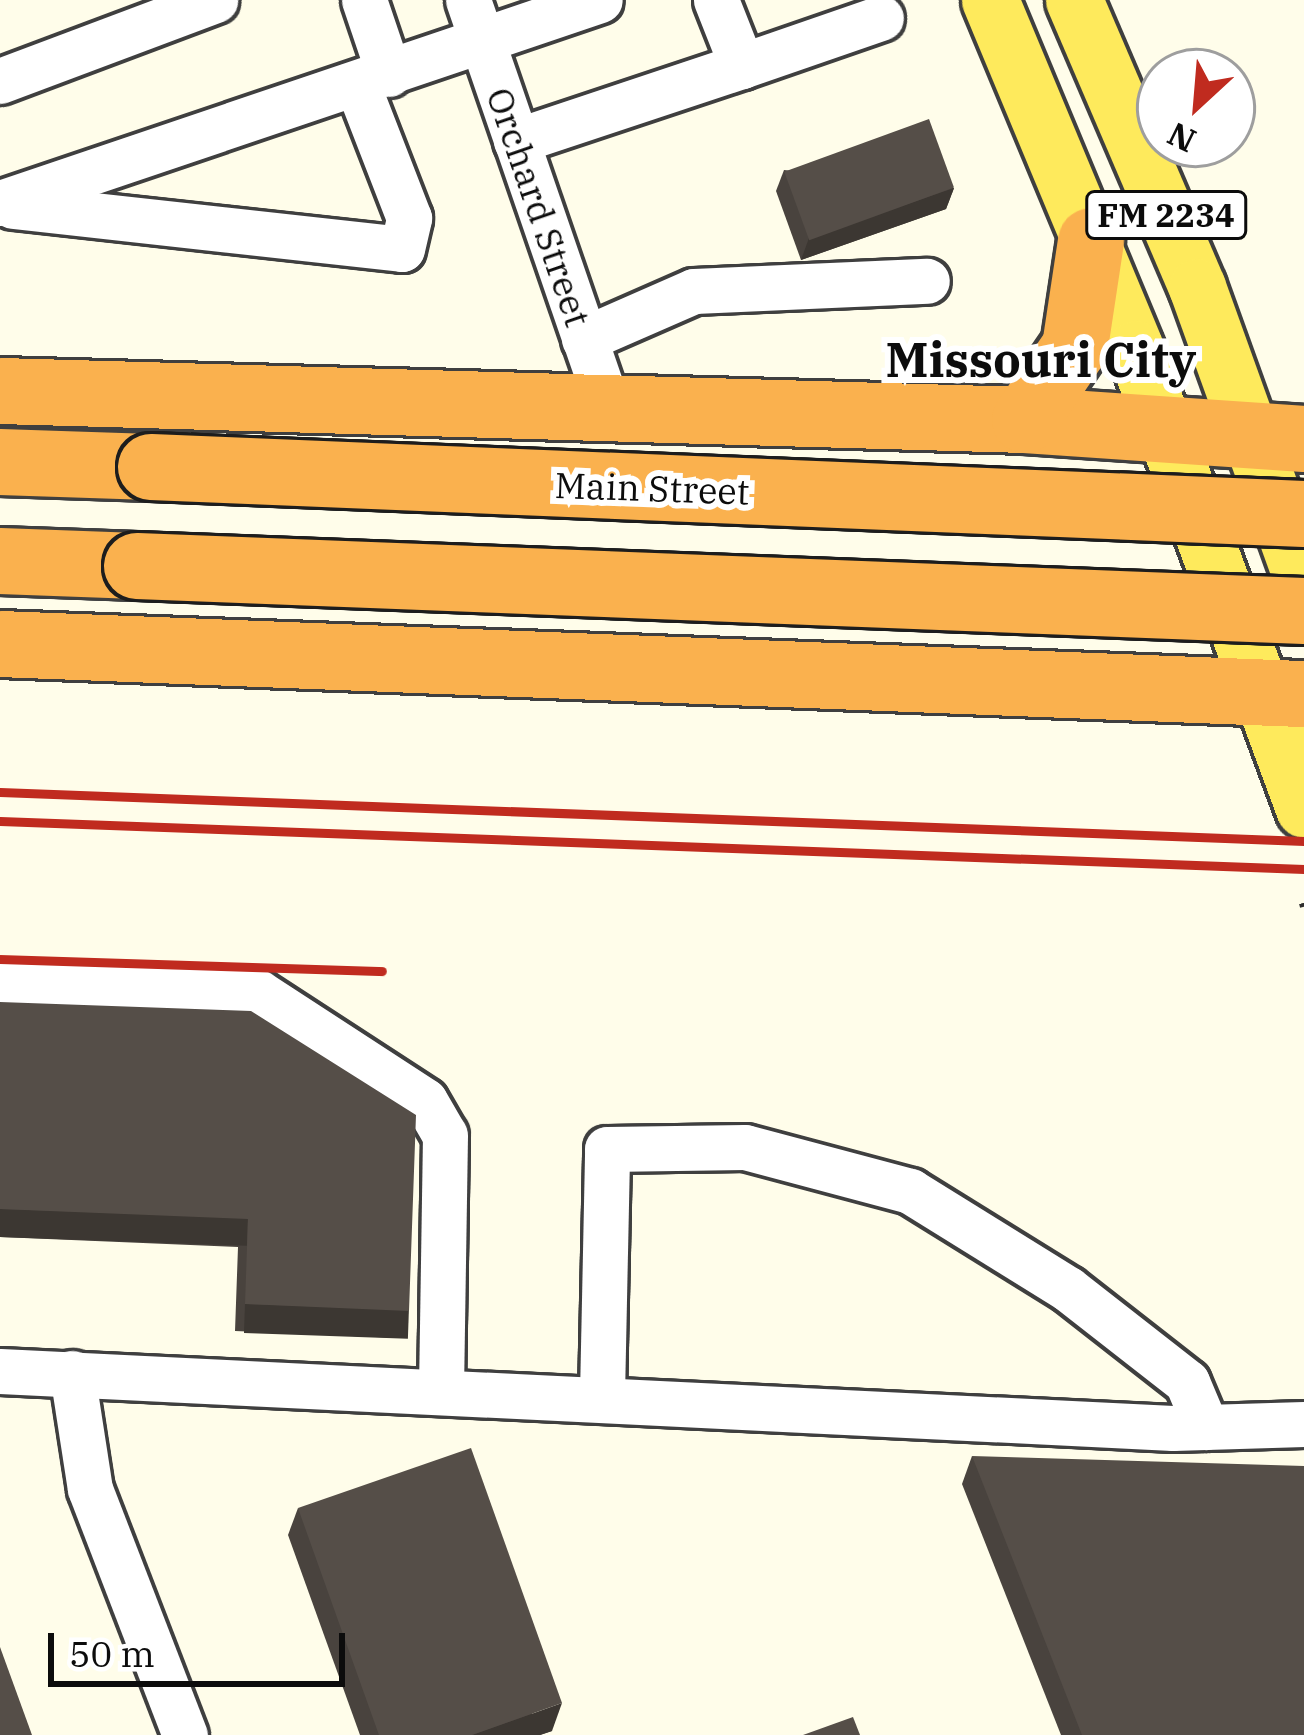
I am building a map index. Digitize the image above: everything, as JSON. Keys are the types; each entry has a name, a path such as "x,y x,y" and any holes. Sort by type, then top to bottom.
{"highway":[{"path":"1024,420 1075,347 1091,241"},
{"path":"0,392 610,413 1024,420 1274,437"},
{"name":"Main Street","path":"0,462 1304,514"},
{"path":"0,561 1304,610"},
{"path":"0,644 1283,693"}],"main road":[{"name":"FM 2234","path":"990,0 1165,429 1283,693"},
{"name":"FM 2234","path":"1074,0 1197,287 1274,437 1304,584"},
{"path":"1283,693 1304,809"}],"street":[{"path":"0,81 214,0"},
{"path":"0,204 402,249 410,218 373,79 364,0"},
{"name":"Orchard Street","path":"468,0 610,413"},
{"path":"0,204 483,45 600,0"},
{"path":"716,0 742,66"},
{"path":"516,141 881,18"},
{"path":"584,339 694,290 927,281"},
{"path":"0,982 258,992 425,1101 445,1135 441,1385"},
{"path":"602,1395 607,1149 745,1147 910,1191 1068,1289 1187,1382 1206,1427"},
{"path":"0,1371 441,1385 1206,1427 1304,1424"},
{"path":"72,1373 90,1489 185,1735"}],"building":[{"path":"929,119 954,188 809,240 784,172"},
{"path":"0,1002 251,1011 416,1115 409,1311 245,1304 248,1219 0,1209"},
{"path":"471,1448 562,1703 472,1735 379,1735 298,1508"},
{"path":"972,1456 1304,1466 1304,1735 1082,1735"},
{"path":"0,1647 32,1735 0,1735"},
{"path":"853,1717 860,1735 803,1735"}],"railway":[{"path":"0,792 1304,841"},
{"path":"0,821 1304,869"},
{"path":"0,959 382,971"}],"district":[{"name":"Missouri City","path":"1041,360"}]}
